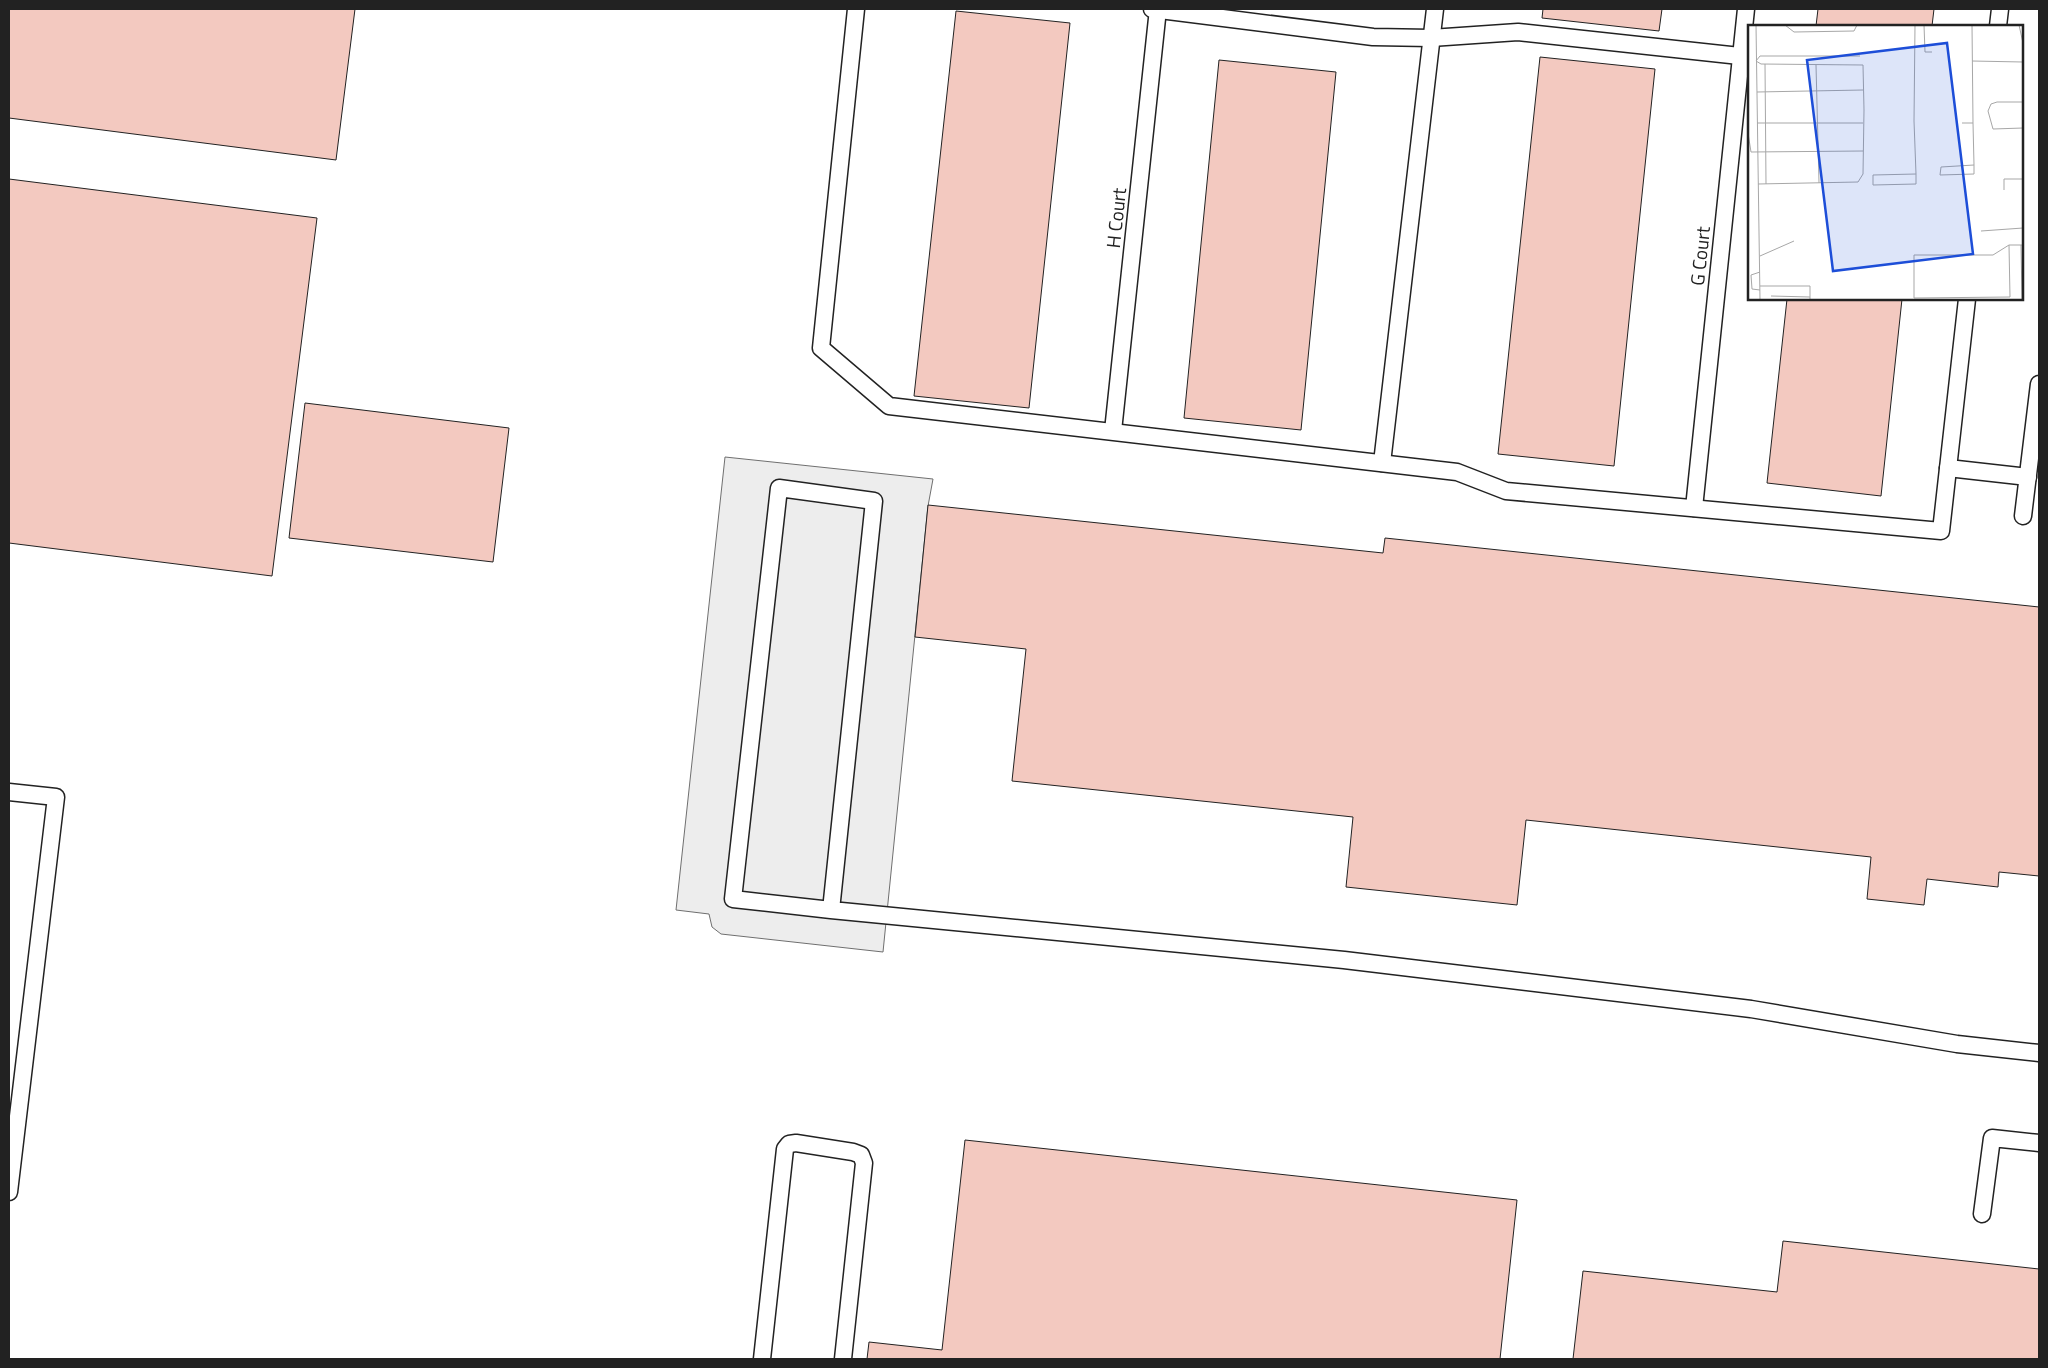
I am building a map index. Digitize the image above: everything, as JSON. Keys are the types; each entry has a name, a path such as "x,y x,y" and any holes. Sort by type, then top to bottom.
{"lane":[{"path":"856,9 821,348 890,406 1457,472 1506,491 1940,531 1967,300"},
{"path":"1156,9 1373,37 1431,38 1518,32 1745,57"},
{"name":"H Court","path":"1112,431 1156,9"},
{"path":"1382,463 1435,9"},
{"name":"G Court","path":"1694,508 1745,57 1746,9"},
{"path":"1998,25 2000,9"},
{"path":"2022,516 2039,384"},
{"path":"1948,468 2028,477"},
{"path":"830,910 874,501 779,488 733,899 830,910 1344,960 1751,1009 1957,1044 2039,1053"},
{"path":"9,792 56,797 9,1192"},
{"path":"1982,1214 1992,1138 2039,1144"},
{"path":"762,1359 785,1149 789,1144 796,1143 853,1152 861,1156 864,1163 843,1359"}],"shaded area":[{"path":"725,457 933,479 928,506 883,952 721,934 712,927 709,914 676,910"}],"building":[{"path":"9,9 355,9 336,160 9,118"},
{"path":"1543,9 1662,9 1659,31 1542,18"},
{"path":"1818,9 1934,9 1932,25 1816,25"},
{"path":"956,11 1070,23 1029,408 914,396"},
{"path":"1540,57 1655,69 1614,466 1498,454"},
{"path":"1219,60 1336,72 1301,430 1184,418"},
{"path":"9,179 317,218 272,576 9,543"},
{"path":"1787,300 1902,300 1881,496 1767,483"},
{"path":"305,403 509,428 493,562 289,538"},
{"path":"928,505 1383,553 1385,538 2039,607 2039,876 1999,872 1998,887 1927,879 1924,905 1867,899 1871,857 1526,820 1517,905 1346,887 1353,817 1012,781 1026,649 915,637"},
{"path":"965,1140 1517,1200 1500,1359 867,1359 869,1342 942,1350"},
{"path":"1783,1241 2039,1269 2039,1359 1573,1359 1583,1271 1777,1292"}]}
